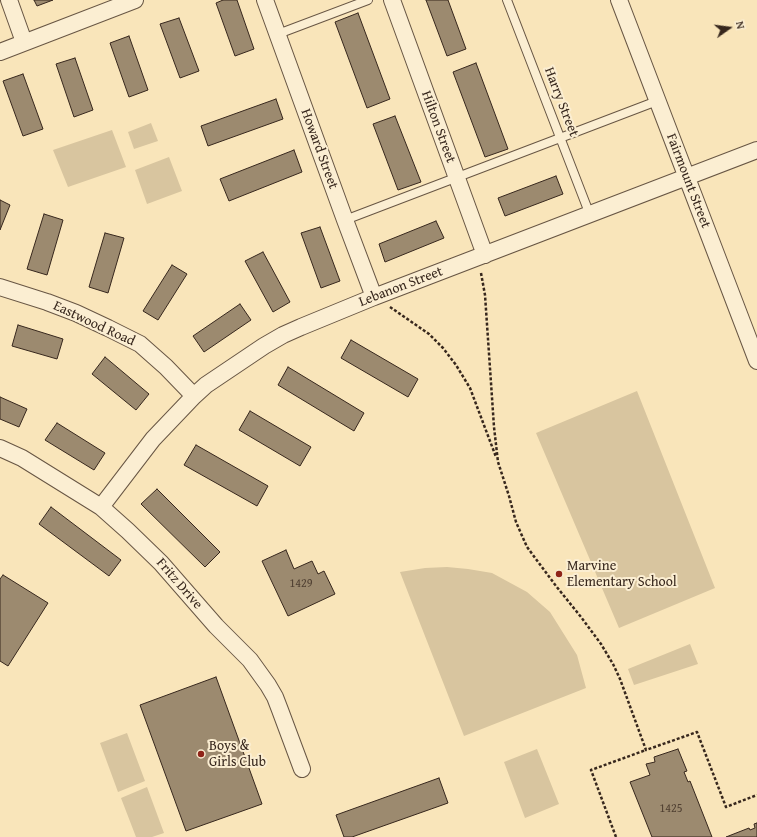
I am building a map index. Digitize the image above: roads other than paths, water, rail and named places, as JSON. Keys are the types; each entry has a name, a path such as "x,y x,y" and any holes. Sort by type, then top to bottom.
{"street":[{"path":"9,0 24,42"},
{"path":"0,52 135,0"},
{"name":"Howard Street","path":"265,0 374,297"},
{"name":"Hilton Street","path":"392,0 485,255"},
{"name":"Fairmount Street","path":"619,0 657,101 753,341 757,361"},
{"name":"Lebanon Street","path":"101,507 153,439 206,384 283,335 374,297 757,150"},
{"name":"Eastwood Road","path":"0,287 71,311 140,344 166,367 194,396"},
{"name":"Fritz Drive","path":"0,448 22,458 101,507 128,530 161,563 205,614 250,660 268,685 275,698 302,769"}],"lane":[{"path":"278,34 368,0"},
{"name":"Harry Street","path":"507,0 590,215"},
{"path":"345,220 657,101"}],"place":[{"name":"Marvine Elementary School","path":"559,574"},
{"name":"Boys & Girls Club","path":"201,754"}]}
